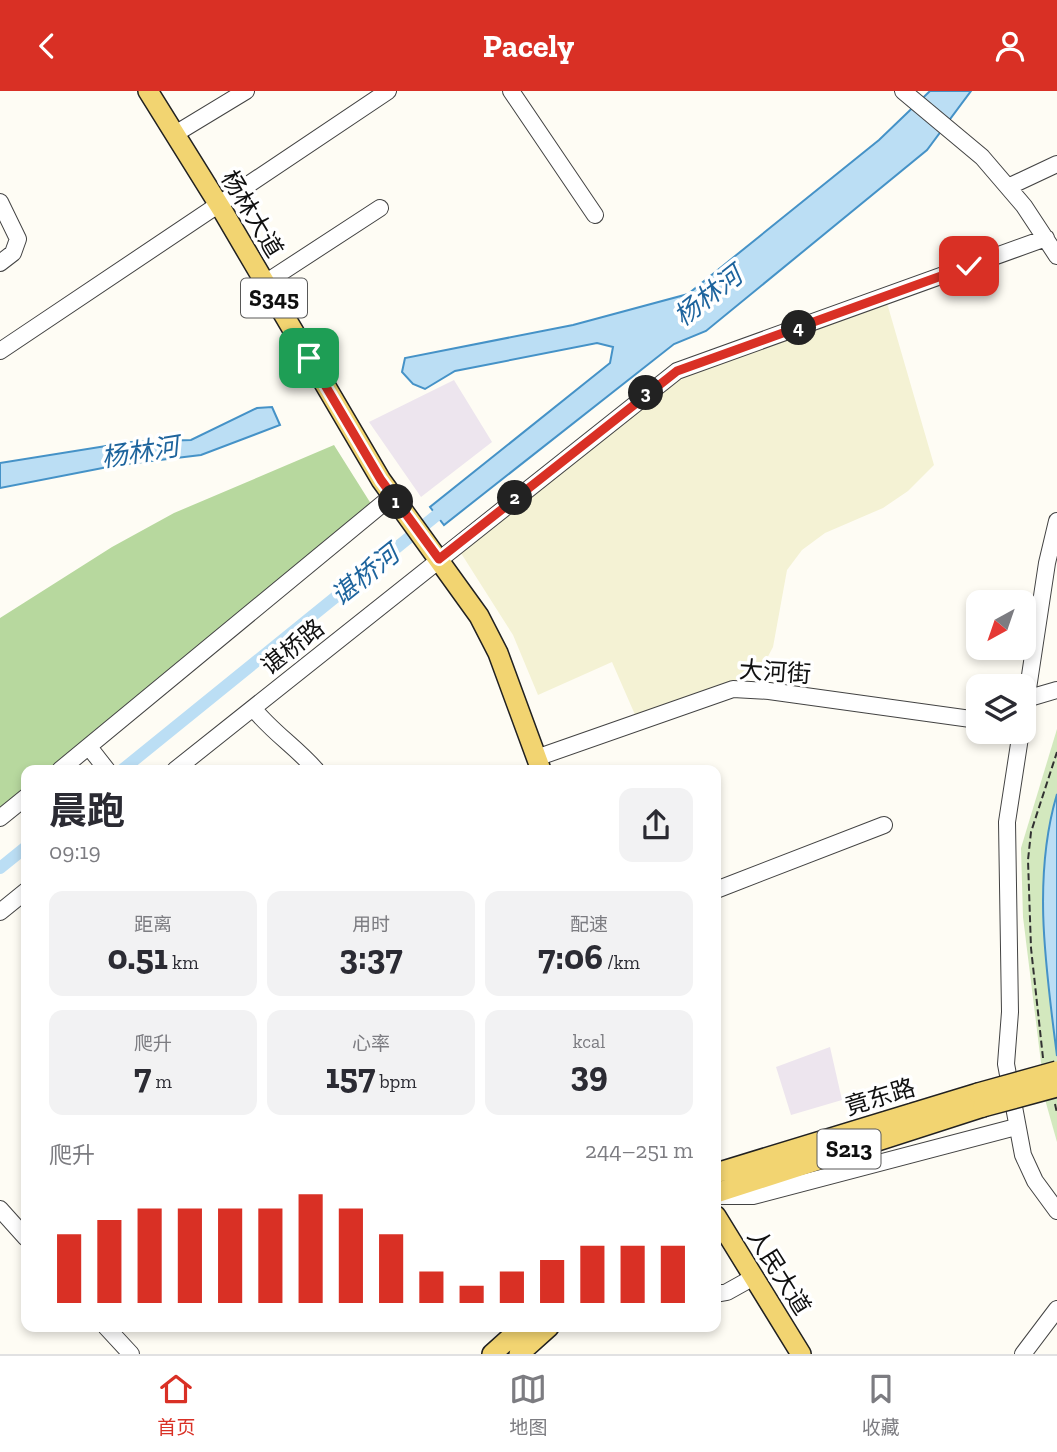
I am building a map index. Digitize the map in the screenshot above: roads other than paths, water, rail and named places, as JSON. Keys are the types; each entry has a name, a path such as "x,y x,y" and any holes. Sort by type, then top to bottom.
{"main road":[{"name":"杨林大道","path":"148,91 396,501"},
{"name":"S345","path":"396,501 479,616 498,653 539,764"},
{"path":"981,1100 1051,1068"},
{"path":"981,1100 1056,1094"},
{"name":"竟东路","path":"721,1172 981,1100"},
{"name":"竟东路","path":"721,1193 981,1100"},
{"name":"人民大道","path":"721,1224 801,1354"},
{"name":"人民大道","path":"721,1243 790,1354"},
{"path":"492,1354 516,1332"},
{"path":"519,1354 543,1332"}],"street":[{"path":"175,134 246,91"},
{"path":"0,351 387,91"},
{"path":"511,91 595,215"},
{"path":"903,92 982,157 1008,187 1057,256"},
{"path":"1008,187 1057,164"},
{"path":"0,202 19,239 13,253 0,263"},
{"path":"265,283 380,208"},
{"name":"谌桥路","path":"182,765 677,371 1046,238"},
{"path":"66,765 396,501"},
{"path":"1030,674 1047,563 1057,521"},
{"name":"大河街","path":"539,764 733,689 769,691 966,718"},
{"path":"1036,701 1057,690"},
{"path":"253,708 272,732 298,749 312,765"},
{"path":"1019,744 1007,822 1010,1012 1006,1064 1023,1155 1035,1181 1057,1211"},
{"path":"89,747 103,765"},
{"path":"0,818 21,801"},
{"path":"721,888 884,825"},
{"path":"0,912 21,895"},
{"path":"721,1195 753,1196 1016,1126"},
{"path":"0,1209 21,1232"},
{"path":"721,1293 745,1282"},
{"path":"1023,1354 1057,1309"},
{"path":"111,1332 131,1354"}],"water":[{"name":"杨林河","path":"930,91 971,91 927,150 706,331 674,344 444,525 430,507 610,363 613,347 597,343 455,371 425,389 413,384 402,372 405,358 573,325 688,294 879,140"},
{"name":"杨林河","path":"272,407 280,425 201,455 118,465 0,488 0,463 131,442 191,440 257,408"},
{"path":"1057,794 1057,1056 1046,957 1043,891 1049,826"}],"waterway":[{"name":"谌桥河","path":"128,765 448,506"},
{"name":"谌桥河","path":"0,868 21,851"}]}
